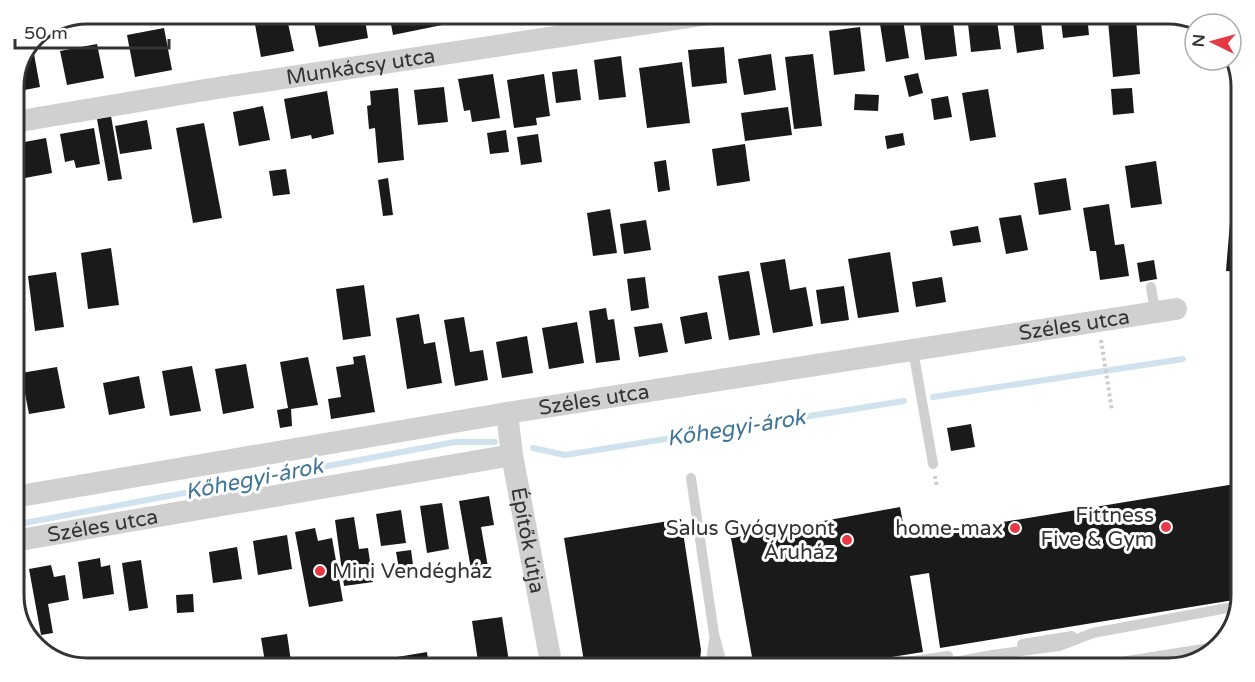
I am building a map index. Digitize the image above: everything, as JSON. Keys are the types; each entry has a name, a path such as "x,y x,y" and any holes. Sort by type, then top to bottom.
{"street":[{"name":"Munkácsy utca","path":"24,120 617,24"},
{"name":"Széles utca","path":"24,496 507,413 1165,310"},
{"name":"Építők útja","path":"507,413 512,454 550,658"},
{"name":"Széles utca","path":"24,539 512,454"}],"lane":[{"path":"1151,287 1165,310"},
{"path":"913,350 933,464"},
{"path":"691,478 714,634 720,658"},
{"path":"935,658 1093,633 1229,608"},
{"path":"976,658 1059,646 1093,633"},
{"path":"711,658 714,634"}],"path":[{"path":"1103,352 1112,411"}],"building":[{"path":"255,24 288,24 294,51 261,57"},
{"path":"314,24 366,24 368,38 319,47"},
{"path":"391,24 442,24 442,25 393,35"},
{"path":"880,24 904,24 909,58 886,62"},
{"path":"920,24 953,24 957,56 925,60"},
{"path":"968,24 997,24 1001,49 971,52"},
{"path":"1013,24 1041,24 1044,49 1017,53"},
{"path":"1061,24 1088,24 1089,35 1063,38"},
{"path":"1108,24 1136,24 1140,74 1113,77"},
{"path":"860,27 865,71 834,75 829,31"},
{"path":"164,28 172,70 135,77 127,35"},
{"path":"97,44 104,78 67,85 60,51"},
{"path":"724,47 727,83 692,87 688,50"},
{"path":"34,54 40,87 24,90 26,71"},
{"path":"771,54 776,90 744,95 738,59"},
{"path":"813,54 822,126 794,129 785,57"},
{"path":"621,56 626,97 599,100 594,60"},
{"path":"682,62 690,123 647,128 639,68"},
{"path":"577,69 581,100 556,103 552,72"},
{"path":"918,73 923,93 909,97 904,76"},
{"path":"493,74 500,118 472,122 470,110 464,111 458,79"},
{"path":"544,74 550,116 536,118 537,125 514,128 507,80"},
{"path":"444,87 448,122 418,125 414,90"},
{"path":"398,88 404,160 378,163 375,128 369,129 367,106 371,105 370,91"},
{"path":"1132,88 1134,113 1113,115 1111,89"},
{"path":"988,89 996,137 970,141 962,93"},
{"path":"327,91 334,134 312,139 311,135 291,139 284,99"},
{"path":"855,94 879,95 878,111 854,110"},
{"path":"948,96 952,117 934,120 931,99"},
{"path":"263,106 270,140 239,146 233,112"},
{"path":"788,107 792,135 745,141 741,113"},
{"path":"111,116 122,179 108,181 97,119"},
{"path":"147,120 152,149 120,154 115,126"},
{"path":"204,123 222,218 193,223 176,128"},
{"path":"94,128 100,164 76,168 74,160 65,162 60,134"},
{"path":"506,130 509,152 490,154 487,133"},
{"path":"903,133 905,145 887,149 885,136"},
{"path":"538,134 542,162 521,165 517,137"},
{"path":"46,138 52,173 24,178 24,142"},
{"path":"745,144 750,181 717,186 712,149"},
{"path":"666,160 670,190 658,192 654,162"},
{"path":"1156,161 1162,204 1131,208 1125,166"},
{"path":"286,169 290,194 273,196 269,171"},
{"path":"388,178 393,215 383,216 378,180"},
{"path":"1066,178 1071,210 1039,215 1034,183"},
{"path":"1109,204 1115,245 1124,244 1129,276 1100,280 1096,251 1090,251 1083,208"},
{"path":"610,209 617,253 593,256 587,213"},
{"path":"1231,210 1231,271 1226,271"},
{"path":"1021,215 1028,250 1006,254 999,218"},
{"path":"646,220 651,250 624,254 620,224"},
{"path":"978,226 981,242 953,246 950,231"},
{"path":"111,248 119,305 88,309 81,253"},
{"path":"890,252 899,312 858,318 848,259"},
{"path":"785,259 790,290 806,287 813,326 773,333 760,263"},
{"path":"1154,260 1157,279 1140,282 1137,263"},
{"path":"749,271 760,335 729,340 718,276"},
{"path":"56,272 64,327 35,331 28,276"},
{"path":"645,277 649,308 631,311 627,279"},
{"path":"942,277 946,302 916,307 912,282"},
{"path":"364,285 371,336 343,340 336,289"},
{"path":"844,286 849,320 821,324 816,290"},
{"path":"606,308 608,320 614,319 620,360 596,363 589,311"},
{"path":"707,312 712,339 685,344 680,317"},
{"path":"419,314 424,344 435,342 442,383 407,389 396,318"},
{"path":"464,317 470,352 483,350 488,380 455,386 444,320"},
{"path":"577,322 584,363 549,369 542,328"},
{"path":"662,323 668,352 639,357 634,327"},
{"path":"527,336 533,373 502,378 496,342"},
{"path":"365,355 375,412 331,419 328,399 341,397 336,367 354,364 353,357"},
{"path":"308,357 318,405 291,409 292,426 280,428 277,410 288,408 280,362"},
{"path":"246,364 254,408 223,414 215,369"},
{"path":"192,366 201,411 170,416 162,371"},
{"path":"57,367 65,408 29,414 24,388 24,372"},
{"path":"139,376 145,408 109,415 103,383"},
{"path":"971,424 975,447 951,451 947,428"},
{"path":"1231,485 1230,601 940,648 929,573 910,576 923,652 886,658 752,658 731,538 900,507 906,538"},
{"path":"489,496 494,525 481,527 488,567 471,569 459,501"},
{"path":"442,503 449,549 427,553 420,506"},
{"path":"401,510 406,543 381,546 376,514"},
{"path":"354,517 359,549 368,548 373,582 344,586 335,520"},
{"path":"681,519 701,650 700,658 583,658 564,538"},
{"name":"Mini Vendégház","path":"315,528 318,541 332,538 343,601 309,607 295,532"},
{"path":"287,535 292,569 258,575 253,541"},
{"path":"237,547 242,579 213,583 209,552"},
{"path":"411,550 414,572 400,574 396,552"},
{"path":"100,558 101,567 110,565 114,594 83,599 78,562"},
{"path":"141,560 148,608 129,611 122,563"},
{"path":"51,565 54,577 65,575 69,600 48,604 53,633 41,635 29,569"},
{"path":"193,594 194,612 177,613 176,595"},
{"path":"502,617 508,658 478,658 472,621"},
{"path":"287,634 291,658 264,658 261,638"},
{"path":"427,652 428,658 397,658"}],"waterway":[{"name":"Kőhegyi-árok","path":"933,397 1183,359"},
{"name":"Kőhegyi-árok","path":"533,448 565,455 904,401"},
{"name":"Kőhegyi-árok","path":"24,523 455,442 495,442"}],"place":[{"name":"Fittness Five & Gym","path":"1166,527"},
{"name":"home-max","path":"1015,528"},
{"name":"Salus Gyógypont Áruház","path":"847,540"},
{"name":"Mini Vendégház","path":"320,571"}]}
